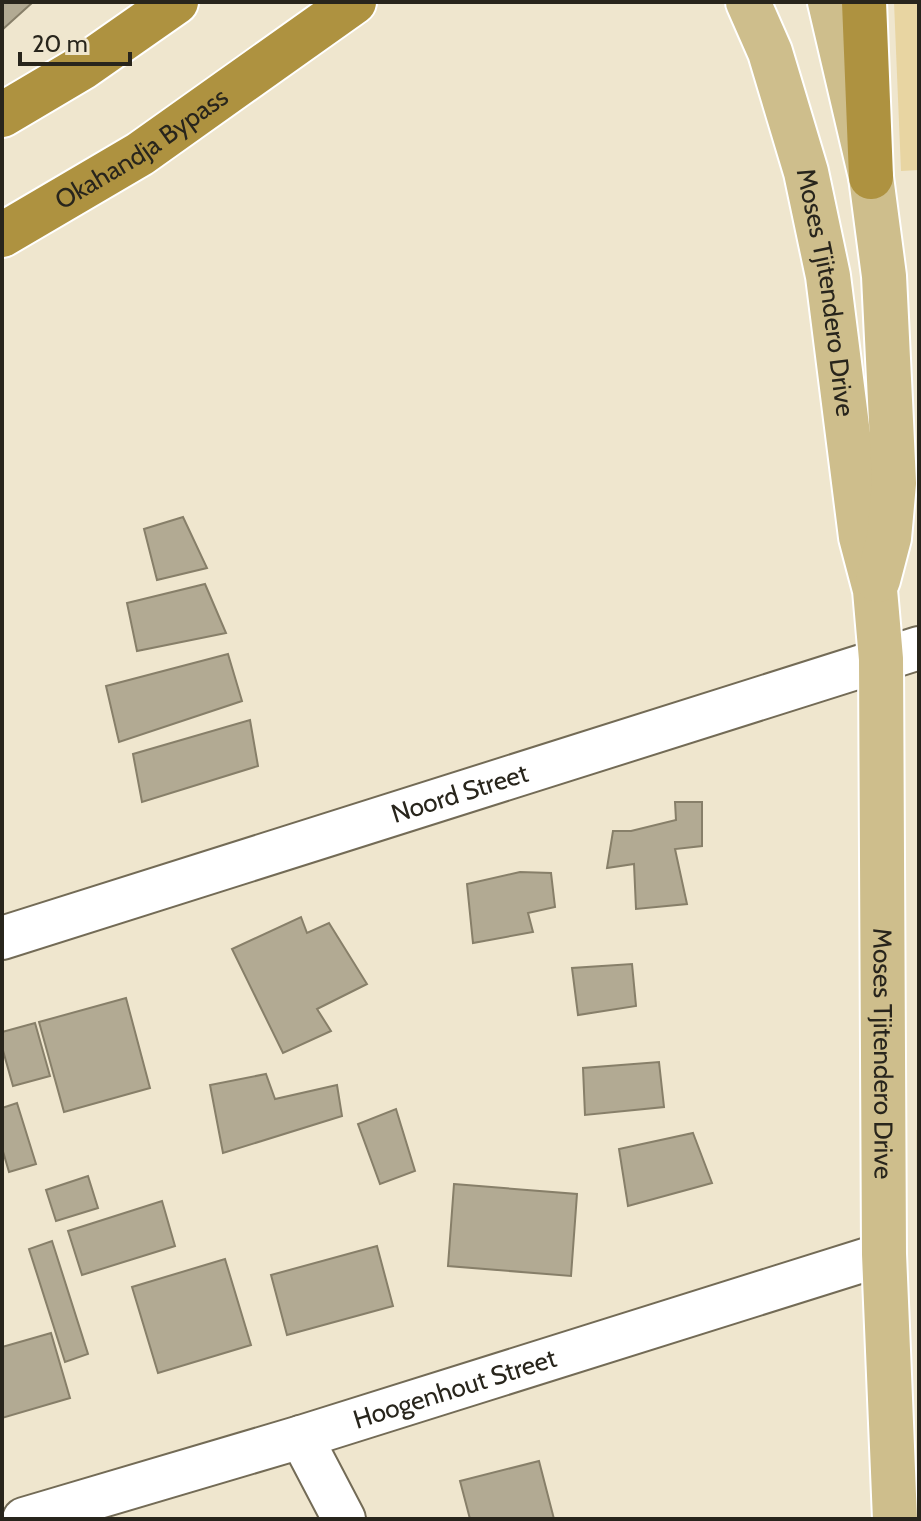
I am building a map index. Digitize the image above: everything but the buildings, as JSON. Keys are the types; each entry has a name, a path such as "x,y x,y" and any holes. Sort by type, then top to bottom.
{"highway":[{"path":"2,115 83,67 176,2"},
{"name":"Okahandja Bypass","path":"2,235 140,154 354,2"},
{"path":"864,2 871,177"}],"main road":[{"name":"Moses Tjitendero Drive","path":"748,2 770,52 806,172 828,276 861,537 875,590 900,654 884,1254 903,1509"},
{"name":"Moses Tjitendero Drive","path":"830,2 871,177 884,276 894,429 894,483 889,538 875,590"}],"street":[{"name":"Noord Street","path":"2,938 900,654"},
{"name":"Hoogenhout Street","path":"24,1519 301,1437 884,1254"},
{"path":"301,1437 344,1519"}],"shaded area":[{"path":"894,2 919,2 919,170 901,171"},
{"path":"916,1130 919,1130 919,1425"}]}
